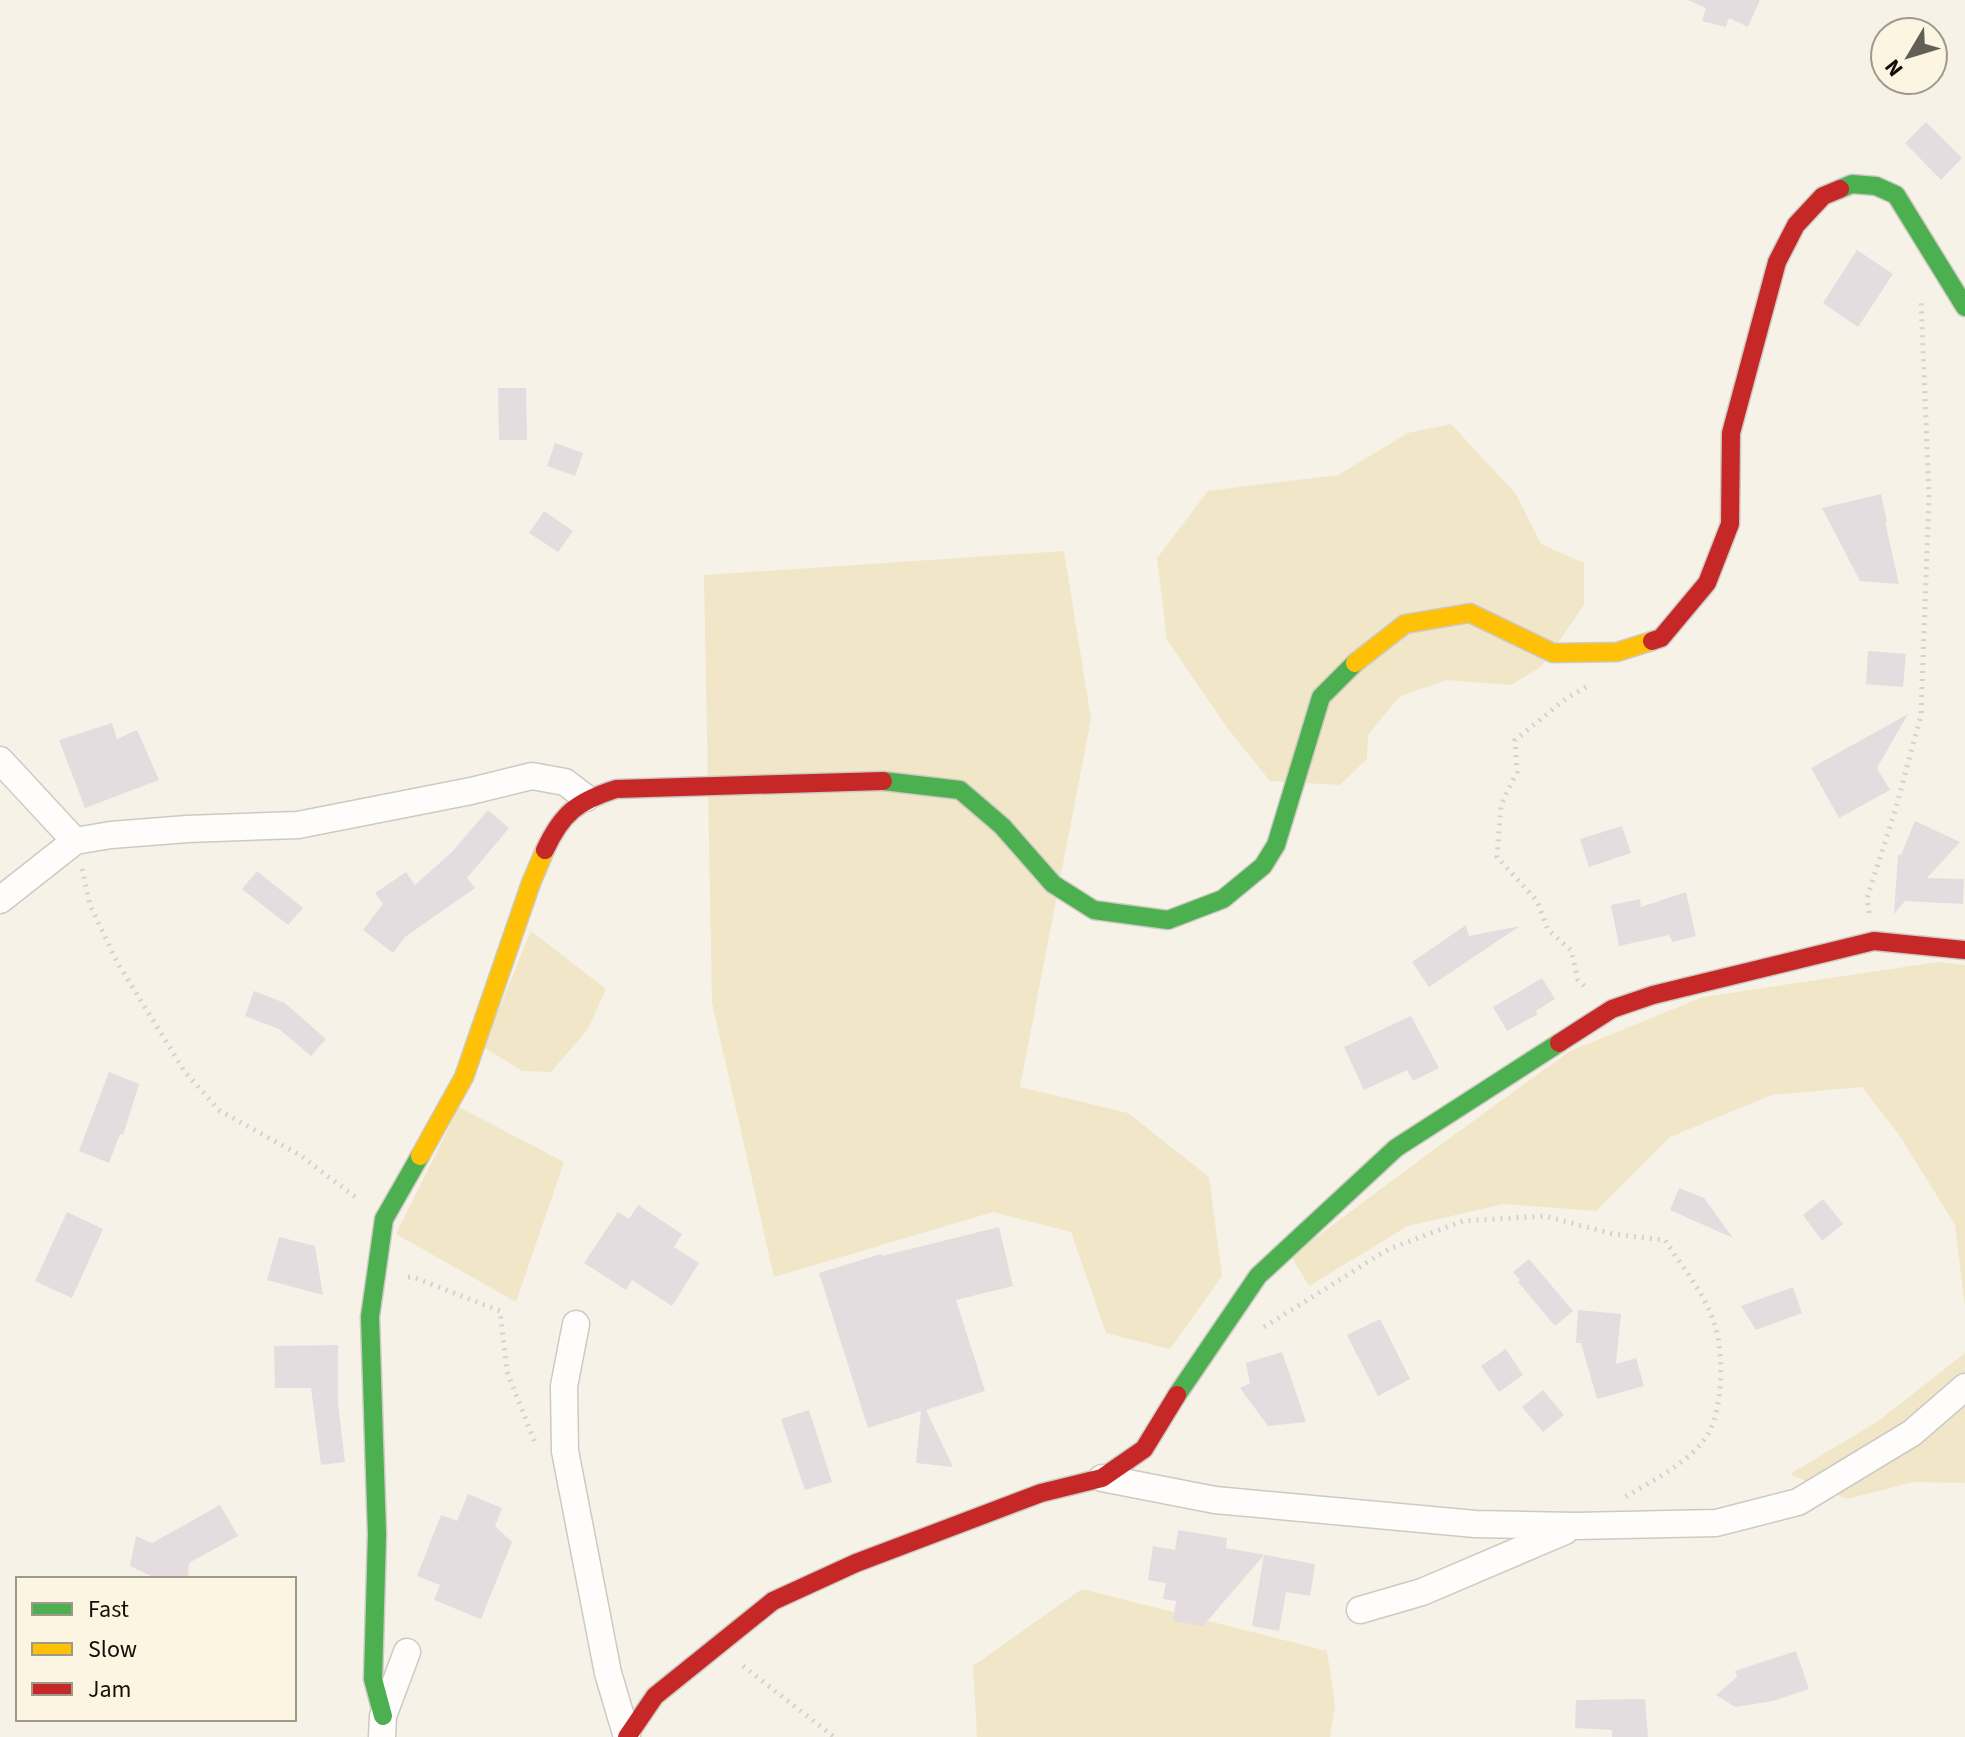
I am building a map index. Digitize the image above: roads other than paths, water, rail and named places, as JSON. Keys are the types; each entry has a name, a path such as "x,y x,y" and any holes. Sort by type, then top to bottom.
{"street":[{"path":"383,1727 373,1679 377,1534 370,1317 384,1219 464,1077 531,883 555,828 586,798 616,789 709,784 880,781 960,790 1002,826 1053,884 1094,910 1168,920 1196,911 1223,899 1263,866 1276,845 1321,697 1355,663 1405,624 1470,613 1553,653 1617,652 1661,638 1707,583 1730,524 1731,433 1777,262 1796,225 1823,196 1852,184 1876,186 1896,195 1965,307"},
{"path":"0,760 75,841"},
{"path":"0,900 75,841 187,829 298,825 532,776 565,782 586,798"},
{"path":"627,1737 655,1696 773,1601 856,1563 1041,1493 1102,1478 1144,1449 1190,1374 1258,1276 1384,1159 1612,1009 1653,995 1874,941 1965,950"},
{"path":"576,1324 564,1386 565,1451 608,1673 627,1737"},
{"path":"1102,1478 1230,1501 1475,1524 1576,1526 1716,1523 1798,1502 1912,1433 1965,1387"},
{"path":"1360,1610 1422,1592 1576,1526"},
{"path":"383,1727 407,1652"}]}
